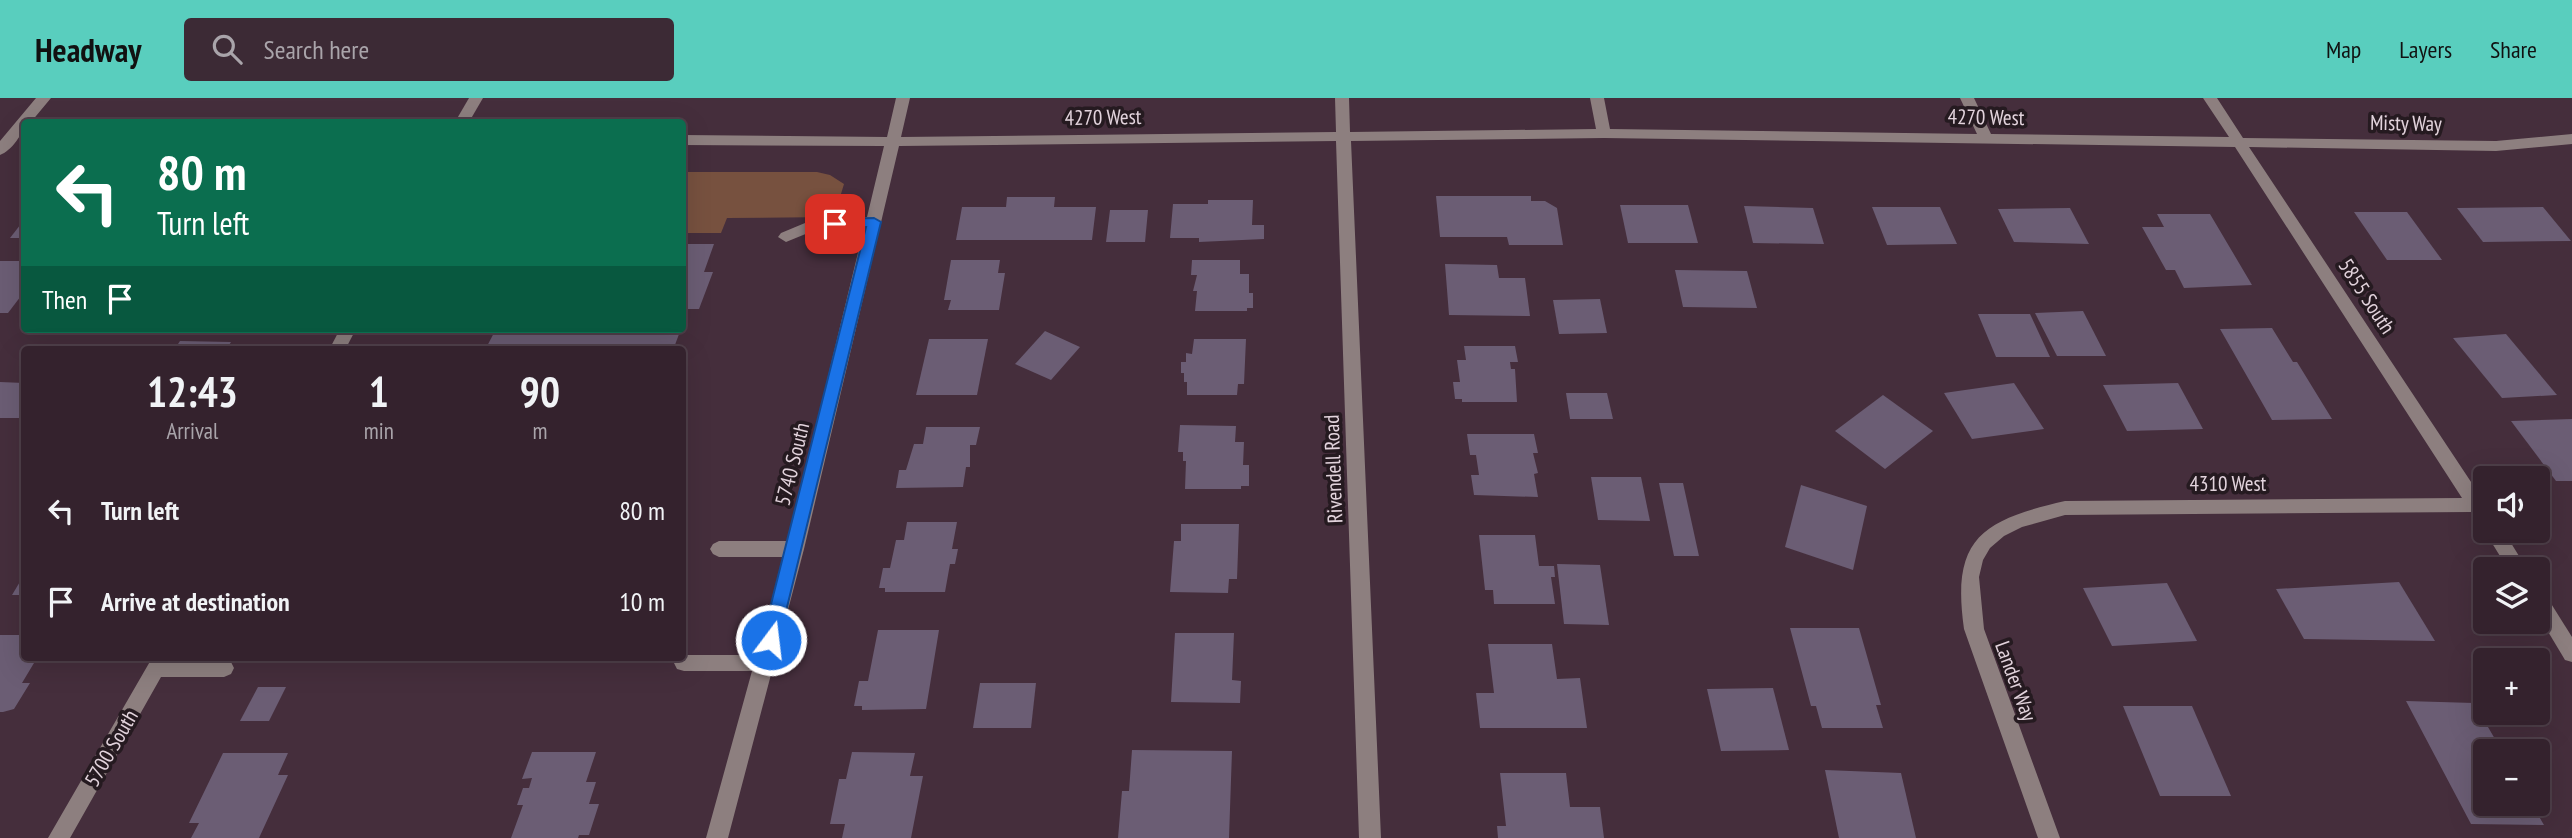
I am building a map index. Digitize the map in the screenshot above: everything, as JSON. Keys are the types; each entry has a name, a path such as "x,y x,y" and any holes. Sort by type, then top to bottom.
{"street":[{"path":"27,119 44,98"},
{"path":"464,119 476,98"},
{"name":"5740 South","path":"717,838 795,549 903,98"},
{"name":"Rivendell Road","path":"1342,98 1370,838"},
{"path":"1597,98 1604,133"},
{"path":"1967,98 1986,138"},
{"name":"5855 South","path":"2210,98 2473,500"},
{"path":"8,142 21,126"},
{"name":"4270 West","path":"686,140 892,142 1604,133 2238,141"},
{"name":"Misty Way","path":"2238,141 2496,146 2572,138"},
{"path":"786,237 804,228 874,222"},
{"name":"4310 West","path":"1986,538 2006,523 2064,508 2473,512"},
{"name":"Lander Way","path":"1986,538 1972,563 1967,600 1974,629 2049,838"},
{"path":"719,549 795,549"},
{"path":"2550,619 2572,653"},
{"path":"159,663 224,668"},
{"name":"5700 South","path":"59,838 159,663"},
{"path":"684,663 765,663"}],"shaded area":[{"path":"686,172 817,172 830,175 844,184 834,217 727,218 721,233 686,233"}],"building":[{"path":"1436,196 1531,196 1531,201 1545,201 1557,208 1563,245 1509,245 1507,237 1440,237"},
{"path":"1007,197 1055,197 1054,207 1096,207 1092,240 956,240 962,207 1006,207"},
{"path":"1208,200 1253,200 1252,225 1264,225 1264,239 1199,242 1199,238 1170,238 1173,204 1208,204"},
{"path":"1620,205 1688,205 1698,243 1628,243"},
{"path":"1744,206 1813,208 1824,244 1753,243"},
{"path":"1872,207 1940,207 1957,244 1887,245"},
{"path":"2543,207 2571,241 2483,242 2457,208"},
{"path":"2070,208 2089,244 2014,242 1998,209"},
{"path":"1110,210 1148,210 1145,242 1106,242"},
{"path":"2354,212 2407,212 2442,260 2387,260"},
{"path":"2157,214 2210,214 2252,285 2184,288 2175,270 2166,270 2142,227 2164,227"},
{"path":"21,224 21,238 10,238"},
{"path":"686,244 714,244 704,272 713,272 699,309 688,309 686,315"},
{"path":"951,260 1000,260 998,273 1005,273 999,310 948,310 951,300 944,300"},
{"path":"1192,260 1240,260 1240,274 1249,274 1249,293 1253,293 1253,308 1247,308 1247,311 1195,311 1197,291 1193,291 1197,275 1191,275"},
{"path":"0,261 21,261 21,296 8,313 0,313"},
{"path":"1445,264 1497,265 1499,278 1525,278 1530,316 1449,315"},
{"path":"1675,270 1747,271 1757,308 1683,307"},
{"path":"1600,299 1607,333 1559,334 1553,300"},
{"path":"2083,311 2106,356 2057,356 2035,313"},
{"path":"1978,314 2030,314 2050,357 1996,357"},
{"path":"2272,328 2293,362 2297,362 2332,419 2272,420 2220,329"},
{"path":"1045,331 1080,347 1051,380 1015,364"},
{"path":"494,333 679,333 675,346 487,346"},
{"path":"2506,334 2557,395 2502,398 2453,338"},
{"path":"929,339 988,339 977,395 916,395"},
{"path":"1194,339 1246,339 1244,384 1238,384 1237,395 1187,395 1187,382 1184,382 1184,373 1181,373 1181,362 1186,362 1186,353 1192,354"},
{"path":"180,341 231,342 228,346 177,346"},
{"path":"1464,346 1515,346 1518,362 1510,362 1511,369 1515,369 1517,402 1462,402 1462,399 1455,399 1453,382 1460,382 1457,360 1466,360"},
{"path":"0,382 21,383 21,418 0,418"},
{"path":"2014,383 2044,429 1972,439 1944,393"},
{"path":"2178,383 2203,429 2127,431 2103,385"},
{"path":"1566,393 1607,393 1613,419 1570,419"},
{"path":"1883,395 1933,431 1885,469 1835,431"},
{"path":"2572,419 2572,481 2556,481 2550,473 2550,466 2545,466 2511,421"},
{"path":"1180,425 1236,426 1235,442 1244,442 1243,465 1249,465 1249,486 1241,486 1241,489 1185,489 1186,461 1183,461 1183,452 1178,452"},
{"path":"926,427 980,427 976,445 970,445 970,467 966,467 963,487 896,488 899,470 906,470 914,444 923,444"},
{"path":"1467,434 1534,434 1538,453 1533,453 1538,473 1534,474 1538,497 1474,495 1471,475 1479,475 1476,455 1470,455"},
{"path":"1591,477 1641,477 1650,521 1598,520"},
{"path":"1659,483 1683,483 1699,556 1674,556"},
{"path":"1801,485 1867,506 1853,570 1785,547"},
{"path":"907,522 957,522 952,549 958,549 955,564 950,564 945,592 885,592 885,588 879,588 883,568 890,568 896,540 904,540"},
{"path":"1181,524 1239,524 1237,579 1229,579 1228,593 1170,592 1174,541 1181,541"},
{"path":"1479,535 1535,535 1539,566 1554,566 1555,577 1551,577 1555,604 1494,604 1493,590 1485,590"},
{"path":"1557,564 1600,565 1609,625 1564,624"},
{"path":"21,580 21,595 12,595"},
{"path":"2399,582 2435,641 2304,639 2276,589"},
{"path":"2167,583 2197,641 2112,646 2083,588"},
{"path":"1790,628 1859,628 1881,705 1876,705 1883,728 1822,728 1816,706 1811,706"},
{"path":"878,630 939,630 926,709 862,710 862,706 854,706 859,681 868,681"},
{"path":"1175,633 1234,633 1232,680 1241,681 1240,703 1171,702"},
{"path":"0,635 21,635 21,661 35,661 22,683 30,683 14,709 0,712"},
{"path":"1488,644 1552,644 1557,679 1580,678 1587,728 1480,728 1476,693 1494,693"},
{"path":"980,683 1036,683 1031,728 973,728"},
{"path":"258,687 286,687 269,721 240,721"},
{"path":"1773,688 1789,750 1721,751 1707,689"},
{"path":"2406,701 2473,703 2473,725 2487,725 2495,739 2473,739 2473,816 2539,816 2544,825 2471,824"},
{"path":"2123,706 2192,706 2231,796 2160,796"},
{"path":"1132,750 1232,751 1229,838 1118,838 1122,791 1129,791"},
{"path":"532,752 596,752 586,782 596,782 589,804 599,804 589,835 579,835 578,838 511,838 523,805 517,805 523,788 529,788 532,778 522,779"},
{"path":"852,752 915,753 910,776 923,776 911,838 842,838 845,824 830,824 839,779 846,779"},
{"path":"223,753 288,753 278,775 288,775 259,838 191,838 199,823 189,823"},
{"path":"1825,770 1901,773 1916,838 1839,838"},
{"path":"1500,773 1566,773 1570,807 1600,807 1604,838 1498,838 1497,826 1506,826"}],"route":[{"path":"771,640 874,222 835,224"}]}
